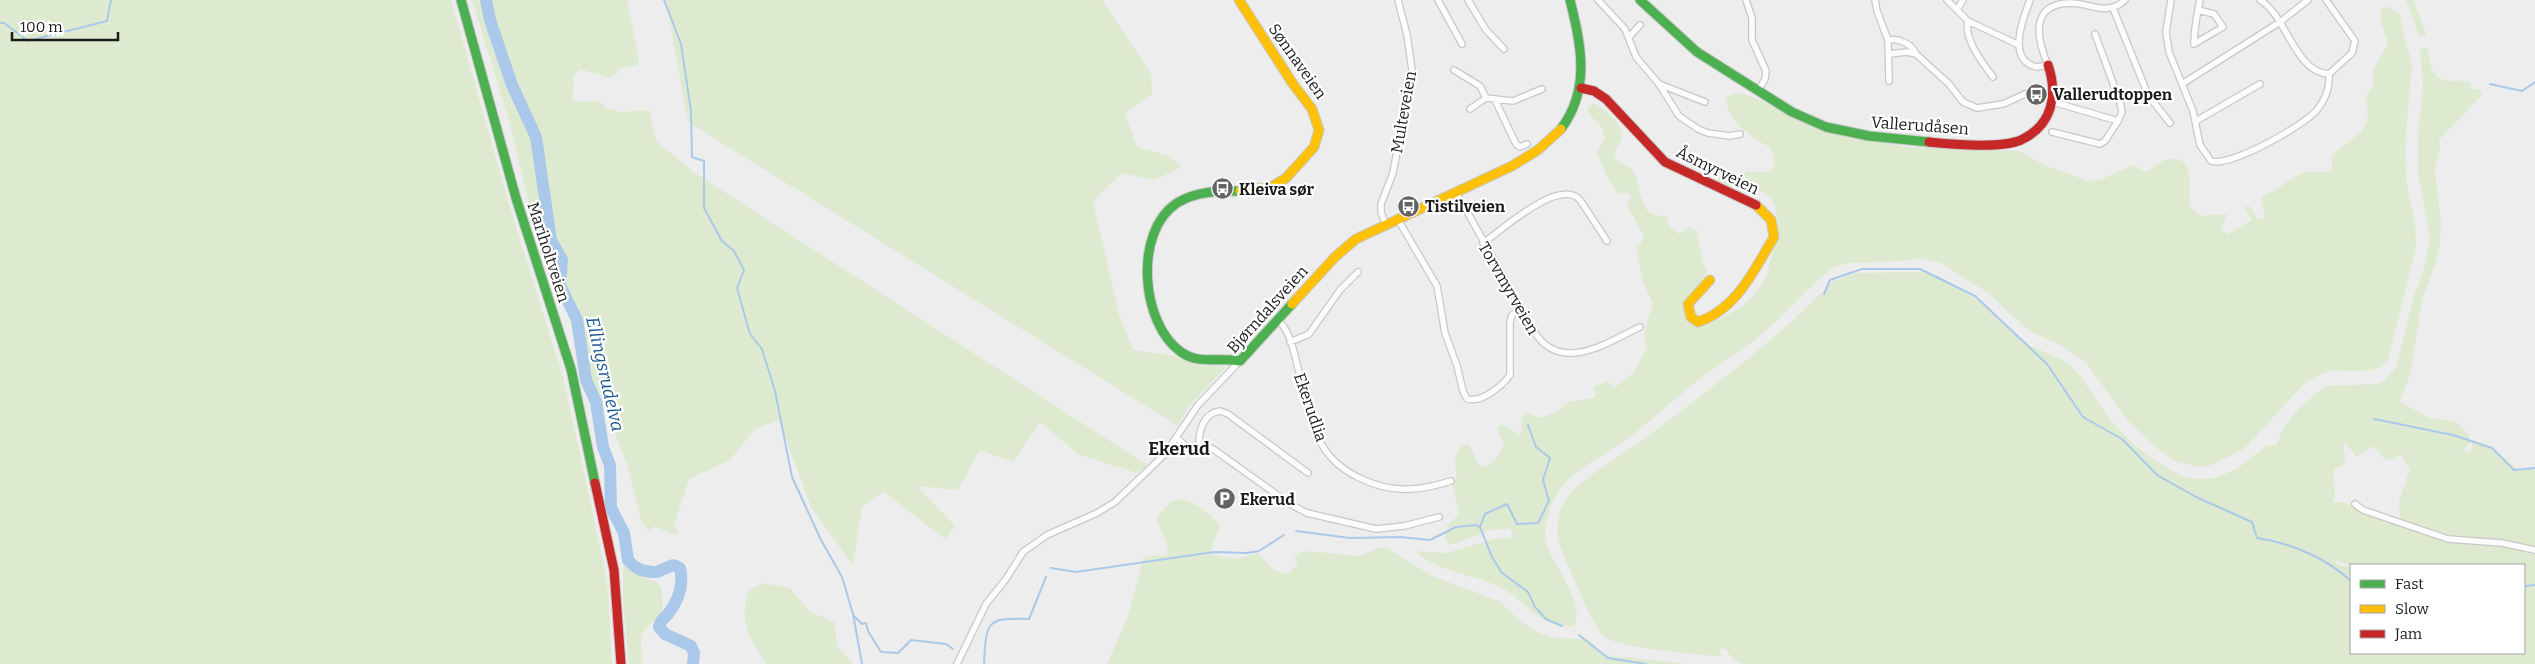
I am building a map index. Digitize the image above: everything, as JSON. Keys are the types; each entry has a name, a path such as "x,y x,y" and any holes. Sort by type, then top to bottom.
{"street":[{"name":"Mariholtveien","path":"461,0 516,198 571,369 614,570 621,664"},
{"name":"Sønnaveien","path":"1239,0 1289,79 1315,112 1319,127 1318,138 1300,164 1277,184 1258,190 1205,192 1179,203 1161,218 1152,230 1146,260 1153,306 1160,327 1168,340 1186,355 1197,359 1240,361"},
{"name":"Multeveien","path":"1385,223 1381,212 1381,204 1392,173 1412,75 1410,53 1398,0"},
{"path":"1438,0 1462,44"},
{"path":"1468,0 1486,30 1504,48"},
{"name":"Bjørndalsveien","path":"956,664 986,604 1006,579 1026,548 1047,535 1108,507 1158,461 1177,438 1198,405 1345,247 1385,223 1512,166 1546,145 1568,121 1581,88 1584,69 1583,49 1570,0"},
{"path":"1598,0 1625,29 1636,57 1659,84 1676,112 1698,129 1718,136 1740,134"},
{"name":"Vallerudåsen","path":"1640,0 1697,52 1792,112 1826,127 1869,136 1921,142 1998,144 2021,140 2043,124 2053,102 2054,82 2038,32 2040,21 2049,10 2069,3 2100,10 2113,8"},
{"path":"1746,0 1752,18 1752,40 1766,71 1765,80 1758,91"},
{"path":"1875,0 1888,40 1889,81"},
{"path":"1947,0 1968,21 2019,45"},
{"path":"1957,10 1963,0"},
{"path":"2030,0 2020,25 2019,45 2023,56 2031,66 2037,68 2048,65"},
{"path":"2125,0 2113,8 2148,95 2170,123"},
{"path":"2172,0 2166,38 2171,60 2196,121 2198,140 2208,158 2220,164 2231,160 2312,116 2325,97 2329,74 2352,52 2356,42 2326,0"},
{"path":"2198,10 2214,14 2223,27 2194,44 2195,23 2200,0"},
{"path":"2260,0 2270,8 2306,62 2316,70 2329,74"},
{"path":"2182,84 2280,22 2308,0"},
{"path":"1968,21 1966,29 1970,39 1993,77"},
{"path":"1628,38 1640,25"},
{"path":"2052,132 2100,144 2105,140 2122,112 2095,34"},
{"path":"1888,40 1895,39 1909,45 1916,54 1949,84 1962,102 1971,106 1994,107 2036,89"},
{"path":"1889,54 1907,52 1916,54"},
{"path":"1454,70 1480,86 1486,98"},
{"path":"1659,84 1705,102"},
{"path":"2196,121 2260,84"},
{"name":"Åsmyrveien","path":"1581,88 1594,92 1606,99 1665,162 1759,207 1770,216 1774,226 1774,237 1732,301 1724,310 1711,318 1698,322 1691,317 1688,304 1710,280"},
{"path":"1470,110 1486,98 1513,101 1542,89"},
{"path":"1495,100 1516,144 1520,147 1527,144"},
{"path":"2053,102 2118,121"},
{"name":"Torvmyrveien","path":"1456,192 1483,243 1544,345 1551,350 1562,353 1579,353 1640,327"},
{"path":"1483,243 1528,210 1558,195 1566,194 1574,195 1580,200 1607,241"},
{"path":"1397,218 1435,280 1446,333 1467,399 1480,398 1500,386 1510,375 1510,322 1512,315 1521,309"},
{"path":"1290,342 1310,334 1340,290 1358,272"},
{"name":"Ekerudlia","path":"1278,320 1286,329 1313,424 1322,446 1336,462 1348,472 1386,487 1409,490 1451,481"},
{"path":"1200,445 1203,423 1210,415 1220,411 1228,414 1308,473"},
{"path":"1177,438 1189,449 1200,445 1208,446 1290,504 1307,513 1376,529 1404,526 1439,517"},
{"path":"2355,504 2363,510 2448,539 2502,543 2535,550"}],"green space":[{"path":"0,0 451,0 511,211 563,377 603,560 608,592 612,664 0,664"},
{"path":"472,0 627,0 639,60 638,65 618,69 616,75 610,78 580,69 574,75 572,100 579,102 601,102 605,108 622,112 649,110 656,141 695,173 1147,465 1137,473 1078,454 1040,422 1013,462 980,450 958,490 917,486 955,526 945,539 884,492 862,506 853,566 811,507 779,420 755,429 730,460 689,479 674,525 679,533 670,534 655,526 649,531 642,523 627,464 601,401 581,365 571,324 528,199 509,120"},
{"path":"666,0 1102,0 1151,74 1152,94 1125,113 1137,147 1169,156 1182,167 1154,180 1122,173 1093,201 1119,315 1133,350 1177,356 1196,365 1226,367 1188,407 1178,426 688,122"},
{"path":"2406,0 2413,0 2426,33 2424,36 2419,36"},
{"path":"2386,6 2400,14 2404,38 2412,63 2405,149 2407,185 2415,223 2416,248 2388,359 2377,368 2363,371 2329,372 2321,374 2304,384 2244,449 2212,465 2199,467 2175,461 2159,450 2129,422 2086,363 2062,346 2029,331 1988,293 1941,263 1918,258 1904,261 1850,263 1836,266 1827,272 1756,339 1688,388 1616,447 1582,468 1563,486 1550,509 1546,522 1545,537 1551,555 1568,585 1576,606 1574,626 1562,626 1542,619 1500,587 1445,569 1425,559 1415,551 1446,553 1497,538 1510,538 1513,535 1510,529 1490,530 1457,543 1448,544 1445,538 1449,524 1459,514 1453,485 1457,476 1455,460 1459,448 1462,445 1469,445 1479,465 1485,467 1497,458 1504,445 1497,428 1500,425 1506,426 1519,435 1522,432 1521,418 1528,413 1541,418 1556,412 1569,402 1594,398 1596,395 1593,387 1607,381 1614,388 1634,373 1647,347 1644,333 1653,304 1643,282 1636,247 1641,243 1644,236 1627,206 1631,196 1627,192 1619,194 1611,184 1596,152 1605,139 1602,128 1589,114 1587,109 1593,103 1607,112 1620,128 1622,138 1614,156 1632,170 1642,201 1649,212 1667,217 1669,226 1679,234 1688,227 1697,231 1703,262 1708,274 1684,300 1684,313 1692,323 1703,323 1725,316 1736,310 1754,295 1767,273 1776,235 1777,216 1772,200 1765,193 1744,181 1742,175 1747,171 1762,173 1771,170 1774,166 1773,155 1770,147 1748,134 1735,121 1727,106 1726,98 1732,94 1741,93 1764,102 1802,123 1849,137 1908,147 2019,151 2044,165 2088,181 2100,180 2133,165 2145,172 2163,161 2176,159 2183,162 2187,167 2190,207 2200,216 2227,214 2221,230 2228,234 2252,220 2244,208 2247,206 2251,207 2256,217 2261,220 2265,218 2261,200 2262,196 2273,192 2300,174 2328,172 2332,169 2332,155 2362,131 2368,119 2366,96 2373,85 2373,70 2388,44 2380,20 2382,9"},
{"path":"2427,48 2431,67 2436,76 2446,81 2468,82 2472,89 2480,90 2482,95 2439,140 2440,148 2435,169 2441,223 2440,246 2422,300 2411,371 2400,402 2429,418 2456,422 2469,435 2469,444 2463,450 2470,453 2473,440 2500,454 2517,469 2535,469 2535,664 1745,664 1734,660 1724,648 1720,650 1721,656 1714,656 1657,650 1613,641 1605,637 1593,621 1558,541 1559,517 1565,500 1586,479 1639,443 1743,363 1789,324 1832,282 1856,273 1919,272 1931,273 1943,278 1989,308 2024,343 2069,363 2081,377 2110,420 2130,441 2151,458 2184,477 2197,479 2215,478 2237,469 2266,446 2277,445 2282,430 2299,408 2326,386 2376,384 2384,381 2396,367 2413,299 2425,266 2430,238 2418,174 2418,132 2423,85 2421,49","holes":["2346,443 2356,457 2374,446 2384,459 2394,460 2400,454 2410,469 2399,501 2400,521 2364,512 2344,502 2333,502 2335,494 2334,470 2345,464 2343,445"]},
{"path":"1723,167 1738,176 1731,188 1716,180"},
{"path":"1178,499 1202,508 1220,526 1210,552 1212,555 1238,559 1258,553 1274,570 1288,574 1298,564 1295,557 1299,553 1307,551 1359,556 1379,548 1387,548 1434,577 1499,601 1518,619 1537,632 1550,637 1590,640 1601,653 1611,656 1689,664 1107,664 1128,616 1144,557 1167,555 1167,543 1157,521 1157,516 1171,502"},
{"path":"623,563 641,577 656,582 662,588 662,613 643,632 641,644 643,658 641,664 629,664 623,599"},
{"path":"762,583 790,588 810,612 835,622 837,646 853,664 766,664 750,638 745,622 745,603 748,591"}],"waterway":[{"path":"0,23 4,23 28,41 107,21 111,0"},
{"name":"Ellingsrudelva","path":"486,0 490,20 512,85 536,137 551,240 562,260 560,285 577,320 586,380 596,402 603,447 610,465 611,508 624,533 628,560 634,566 651,572 657,572 673,565 680,568 681,586 678,598 672,609 661,621 659,627 665,634 691,646 694,653 693,664"},
{"path":"664,0 681,44 691,111 692,157 704,161 704,208 722,241 734,251 744,270 737,288 750,334 762,349 775,391 792,477 821,540 842,577 853,614 862,664"},
{"path":"2490,84 2522,91 2535,82"},
{"path":"1824,294 1830,280 1862,269 1920,269 1975,296 2047,364 2083,417 2122,439 2157,475 2196,497 2252,522 2257,538 2270,540 2307,553 2331,565 2350,580"},
{"path":"2374,419 2453,435 2492,448 2514,470 2535,468"},
{"path":"1480,527 1485,514 1507,504 1517,524 1538,523 1549,501 1543,480 1550,458 1536,447 1528,425"},
{"path":"1296,531 1350,538 1401,537 1430,540 1456,527 1476,525 1480,527 1492,557 1502,573 1528,592 1535,607 1546,619 1562,626"},
{"path":"1051,568 1076,572 1214,552 1247,553 1259,551 1284,535"},
{"path":"984,664 986,639 991,625 996,621 1004,619 1029,619 1046,577"},
{"path":"2525,586 2535,585"},
{"path":"854,616 862,624 866,623 868,631 881,652 898,653 911,640 946,644 953,649"},
{"path":"1579,635 1608,658 1646,664"}],"traffic: fast":[{"path":"461,0 516,198 571,369 595,483"},
{"path":"1561,129 1577,98 1580,82 1580,50 1570,0"},
{"path":"1640,0 1697,52 1792,112 1826,127 1869,136 1929,142"},
{"path":"1240,191 1192,196 1177,203 1163,217 1153,235 1148,256 1147,278 1157,321 1168,339 1188,356 1202,360 1240,361 1292,304"}],"traffic: slow":[{"path":"1239,0 1293,84 1312,109 1319,130 1314,147 1286,178 1271,187 1240,191"},
{"path":"1292,304 1335,257 1356,239 1512,166 1538,150 1561,129"},
{"path":"1710,280 1688,304 1691,317 1698,322 1712,316 1734,298 1751,275 1774,237 1771,220 1756,205"}],"traffic: jam":[{"path":"1929,142 1976,145 2001,144 2012,143 2032,134 2040,126 2050,108 2052,87 2048,65"},
{"path":"1581,88 1594,91 1606,99 1665,162 1756,205"},
{"path":"595,483 614,570 621,664"}],"place":[{"name":"Vallerudtoppen","path":"2037,94"},
{"name":"Kleiva sør","path":"1223,189"},
{"name":"Tistilveien","path":"1409,206"},
{"name":"Ekerud","path":"1224,499"}],"district":[{"name":"Ekerud","path":"1179,449"}]}
